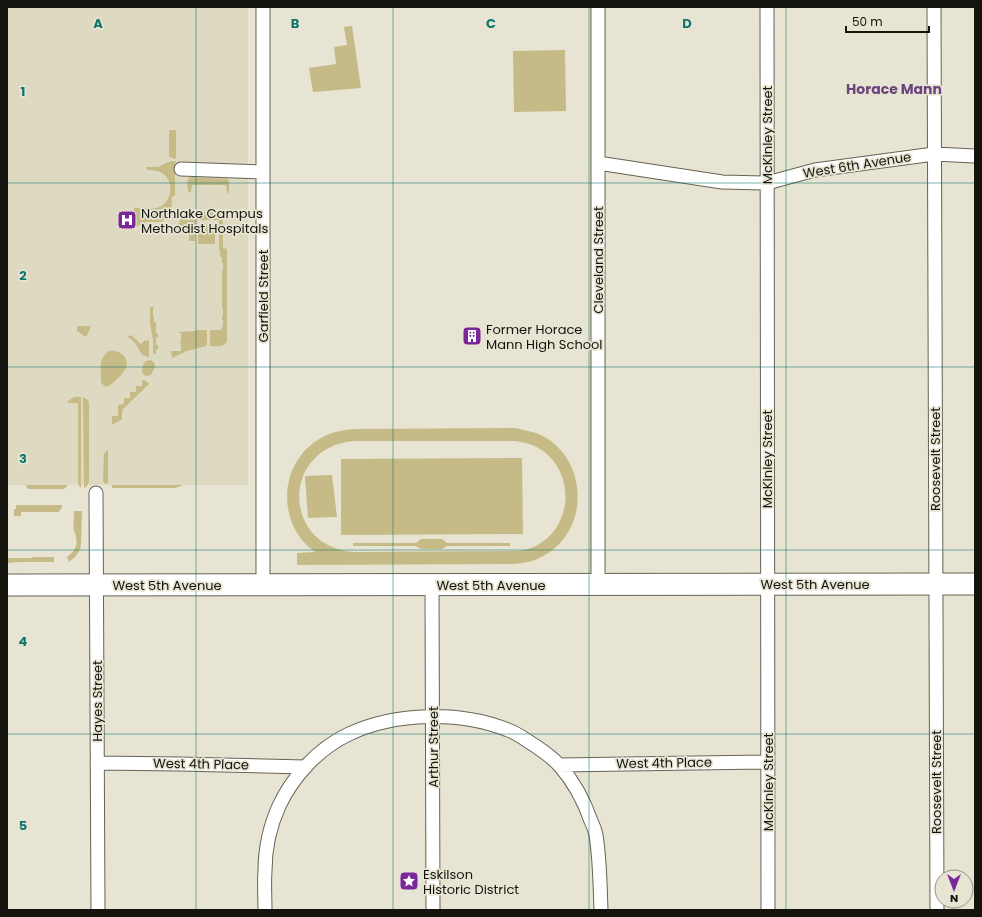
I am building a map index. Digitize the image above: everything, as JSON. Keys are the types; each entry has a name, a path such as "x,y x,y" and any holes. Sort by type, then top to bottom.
{"main road":[{"name":"West 5th Avenue","path":"7,585 975,584"}],"street":[{"name":"Garfield Street","path":"263,7 263,585"},
{"name":"Cleveland Street","path":"598,7 598,584"},
{"name":"McKinley Street","path":"767,7 768,910"},
{"name":"Roosevelt Street","path":"934,7 937,910"},
{"name":"West 6th Avenue","path":"598,163 722,182 767,183 815,170 934,154 975,156"},
{"path":"181,169 263,172"},
{"name":"Hayes Street","path":"96,493 98,910"},
{"name":"Arthur Street","path":"432,585 433,910"},
{"path":"265,910 266,858 272,826 284,796 305,767 328,747 348,735 364,728 398,720 433,717 471,719 510,730 540,749 559,765 585,804 596,833 600,868 601,910"},
{"name":"West 4th Place","path":"559,765 768,762"},
{"name":"West 4th Place","path":"97,763 305,767"}],"shaded area":[{"name":"Northlake Campus Methodist Hospitals","path":"7,7 248,7 248,485 7,485"},
{"path":"352,26 361,88 313,92 309,68 336,64 334,47 347,45 344,27"},
{"path":"565,50 566,111 514,112 513,51"},
{"path":"169,130 176,130 176,159 169,157"},
{"path":"171,161 176,161 174,167 175,196 172,197 171,215 165,217 162,222 145,222 145,225 134,226 134,208 157,208 164,204 170,194 167,177 163,173 147,170 146,167 158,167"},
{"path":"190,177 228,179 229,193 228,194 227,192 226,185 192,185 191,192 189,192 187,183"},
{"path":"186,212 221,212 223,215 223,247 227,249 227,341 222,346 210,346 210,330 221,330 223,327 223,263 219,250 219,220 196,220 195,241 189,241 189,233 172,233 172,229 174,229 175,226 178,226 178,223 180,223 180,220"},
{"path":"198,225 215,225 215,244 198,244"},
{"path":"150,307 154,307 153,316 154,322 156,322 156,333 158,333 156,345 158,345 158,349 156,350 156,354 153,354"},
{"path":"77,326 90,326 86,337 77,331"},
{"path":"207,330 206,346 187,351 172,358 171,351 181,351 181,333 179,332"},
{"path":"131,335 141,344 144,341 149,340 149,357 142,355 134,342 127,337"},
{"path":"109,351 116,351 123,355 127,364 125,370 120,376 106,387 101,382 101,365 103,357"},
{"path":"150,360 154,362 155,367 151,375 146,376 142,373 143,365 146,361"},
{"path":"142,380 149,384 123,409 122,419 112,425 112,416 118,416 118,405 124,404 124,398 130,398 130,392 136,392 136,386 142,386"},
{"path":"74,397 81,397 81,488 78,482 78,403 67,402"},
{"path":"83,397 88,400 89,403 89,480 84,488"},
{"path":"515,428 536,433 557,446 565,455 571,466 576,480 578,495 577,509 573,522 566,535 557,546 546,555 532,561 522,563 297,565 297,553 315,552 302,540 294,527 289,513 287,498 288,484 292,470 299,458 309,447 321,438 329,434 354,429","holes":["354,441 514,441 540,449 551,459 559,471 564,484 565,498 563,512 558,526 549,537 536,546 519,551 354,552 330,546 313,533 303,516 299,497 303,477 313,460 330,447"]},
{"path":"108,449 108,484 104,483 103,480 104,454"},
{"path":"522,458 523,534 341,535 341,459"},
{"path":"332,475 337,517 308,518 305,476"},
{"path":"26,485 67,486 64,489 29,489"},
{"path":"112,485 183,485 175,488 112,488"},
{"path":"16,505 62,505 62,507 59,512 21,512 21,516 14,516 14,509 16,509"},
{"path":"74,511 82,511 81,544 77,554 69,562 67,557 72,553 76,546"},
{"path":"421,539 442,539 447,543 510,543 510,546 447,546 442,549 421,549 416,546 353,546 353,543 416,543"},
{"path":"54,557 54,562 7,563 7,558"}],"place":[{"name":"Northlake Campus Methodist Hospitals","path":"127,220"},
{"name":"Former Horace Mann High School","path":"472,336"},
{"name":"Eskilson Historic District","path":"409,881"}],"district":[{"name":"Horace Mann","path":"894,89"}]}
